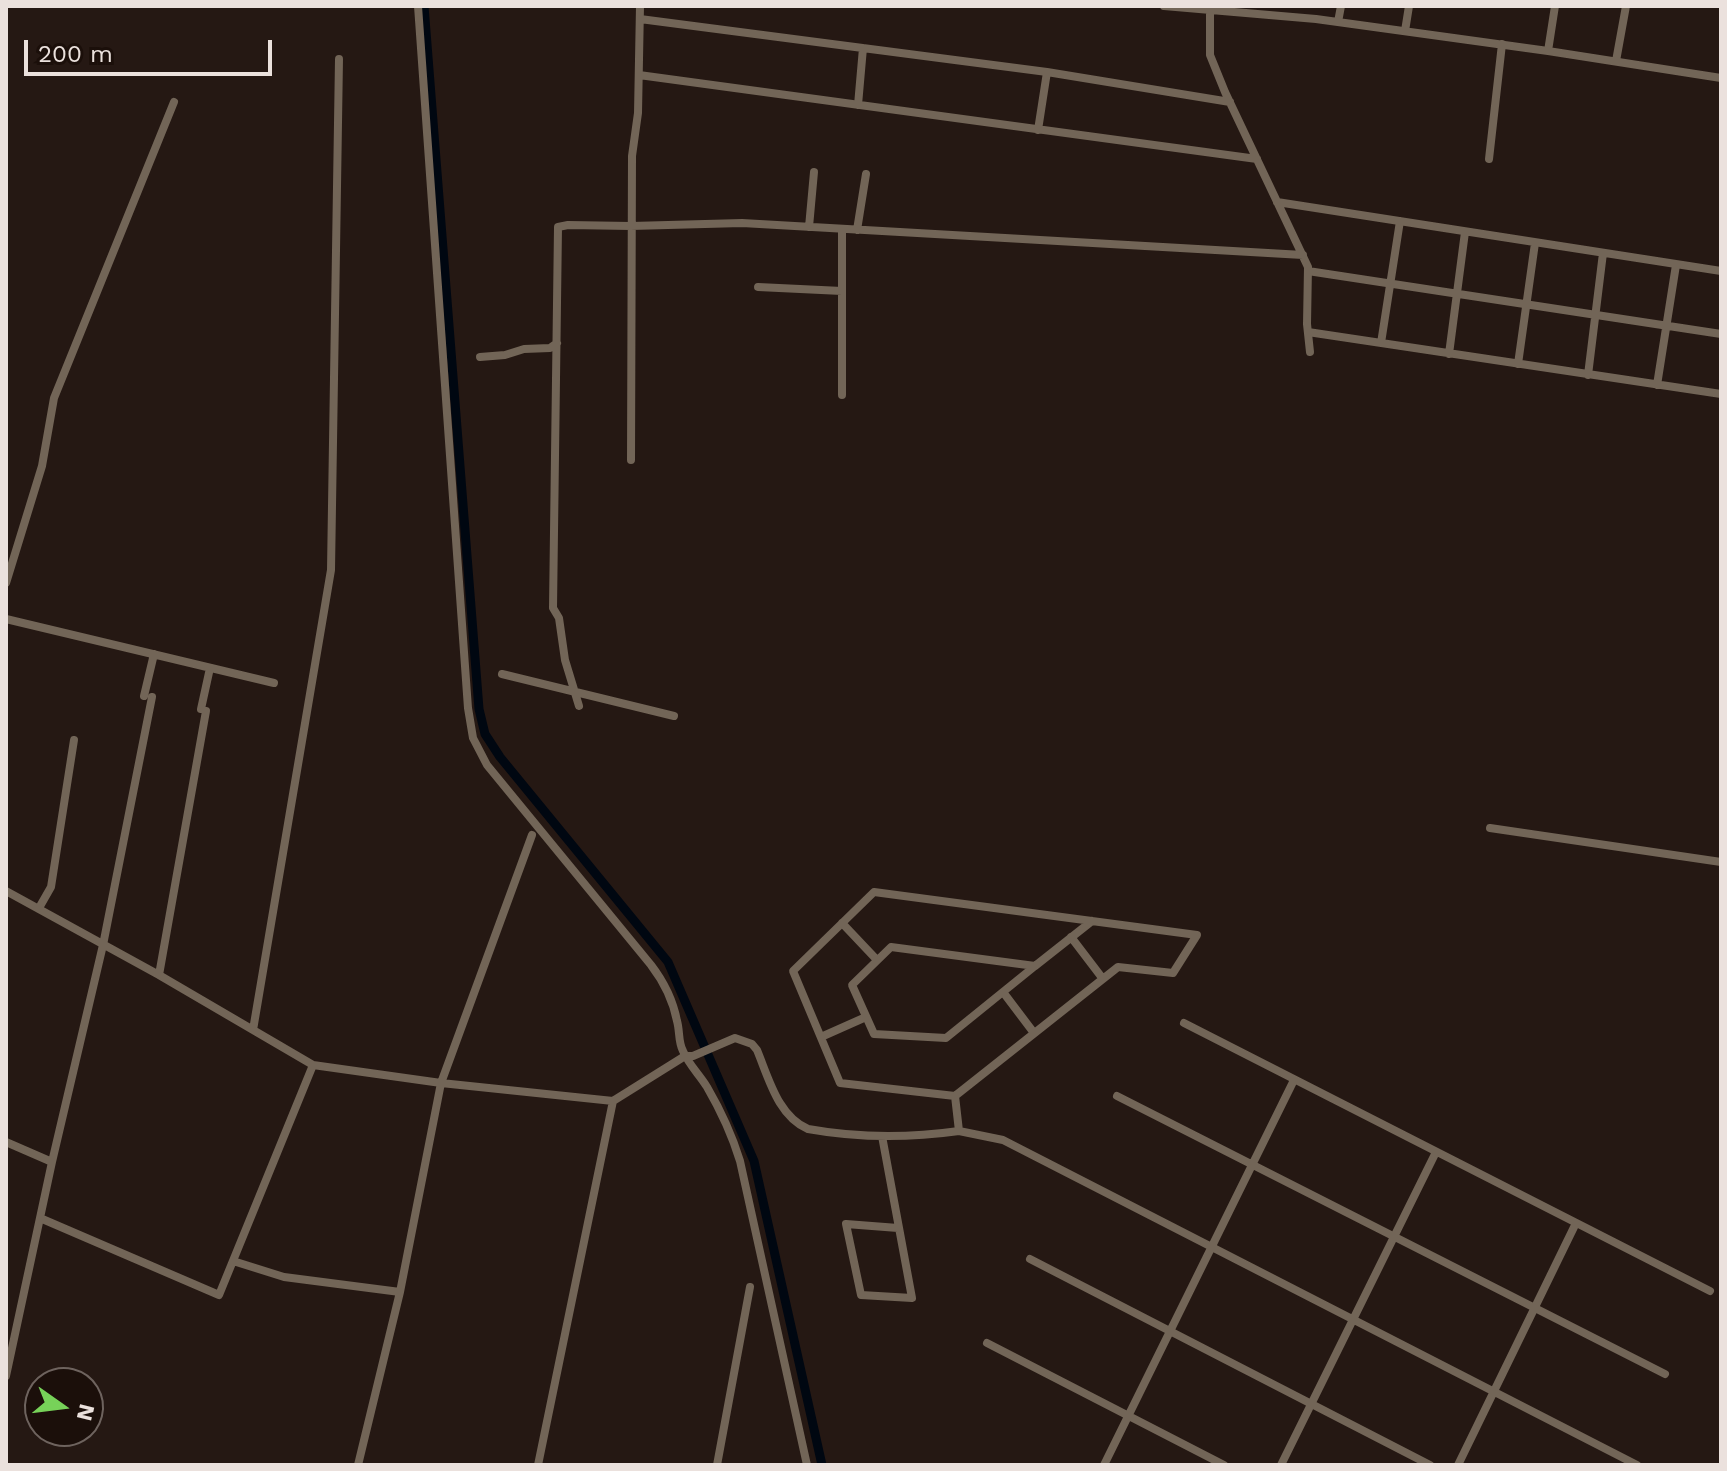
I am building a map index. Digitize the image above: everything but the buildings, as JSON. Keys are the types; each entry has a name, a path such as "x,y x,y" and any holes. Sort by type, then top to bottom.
{"street":[{"path":"418,6 468,708 473,738 487,765 661,978 674,1008 681,1047 689,1056 690,1066 717,1104 734,1140 807,1465"},
{"path":"631,460 632,156 638,113 640,6"},
{"path":"1164,6 1316,19 1721,78"},
{"path":"1338,22 1341,6"},
{"path":"1405,31 1409,6"},
{"path":"1548,51 1555,6"},
{"path":"1616,61 1626,6"},
{"path":"1210,8 1210,55 1308,267 1310,352"},
{"path":"640,19 1047,72 1230,102"},
{"path":"1489,159 1502,44"},
{"path":"858,105 863,48"},
{"path":"253,1030 331,570 339,59"},
{"path":"1038,130 1047,72"},
{"path":"639,75 1257,159"},
{"path":"6,583 42,466 54,398 174,102"},
{"path":"809,227 814,172"},
{"path":"857,230 866,174"},
{"path":"1277,202 1721,271"},
{"path":"1381,343 1400,221"},
{"path":"579,706 565,660 559,618 553,608 558,227 742,223 1303,255"},
{"path":"842,229 842,395"},
{"path":"1449,354 1465,232"},
{"path":"1518,364 1535,243"},
{"path":"1588,375 1603,253"},
{"path":"1657,385 1676,265"},
{"path":"1308,271 1721,334"},
{"path":"758,287 842,291"},
{"path":"1308,332 1721,394"},
{"path":"480,357 550,348 557,343"},
{"path":"6,619 274,683"},
{"path":"6,1376 103,945 154,654"},
{"path":"159,975 210,668"},
{"path":"502,674 674,716"},
{"path":"39,908 51,887 74,740"},
{"path":"1490,828 1721,862"},
{"path":"358,1465 400,1292 441,1083 532,835"},
{"path":"6,891 313,1065 441,1083 613,1101 689,1056 735,1038 744,1040 757,1050 781,1106 797,1124 820,1131 882,1136 959,1131 1003,1140 1637,1465"},
{"path":"874,892 1092,921 1197,935 1173,973 1118,967 955,1096 840,1083 793,971 874,892"},
{"path":"1035,966 891,947 852,985 874,1034 946,1038 1092,921"},
{"path":"842,923 877,960"},
{"path":"1071,937 1103,979"},
{"path":"1003,992 1034,1033"},
{"path":"821,1037 866,1017"},
{"path":"1184,1023 1710,1291"},
{"path":"40,1218 219,1295 313,1065"},
{"path":"1104,1465 1294,1080"},
{"path":"955,1096 959,1131"},
{"path":"1117,1096 1665,1374"},
{"path":"538,1465 613,1101"},
{"path":"882,1136 912,1298 861,1295 846,1224 898,1228"},
{"path":"6,1142 52,1162"},
{"path":"1281,1465 1436,1152"},
{"path":"1458,1465 1576,1223"},
{"path":"1030,1259 1430,1465"},
{"path":"233,1261 284,1277 400,1292"},
{"path":"717,1465 750,1287"},
{"path":"987,1343 1224,1465"}],"waterway":[{"path":"424,6 479,709 485,734 500,757 668,962 754,1161 822,1465"}]}
